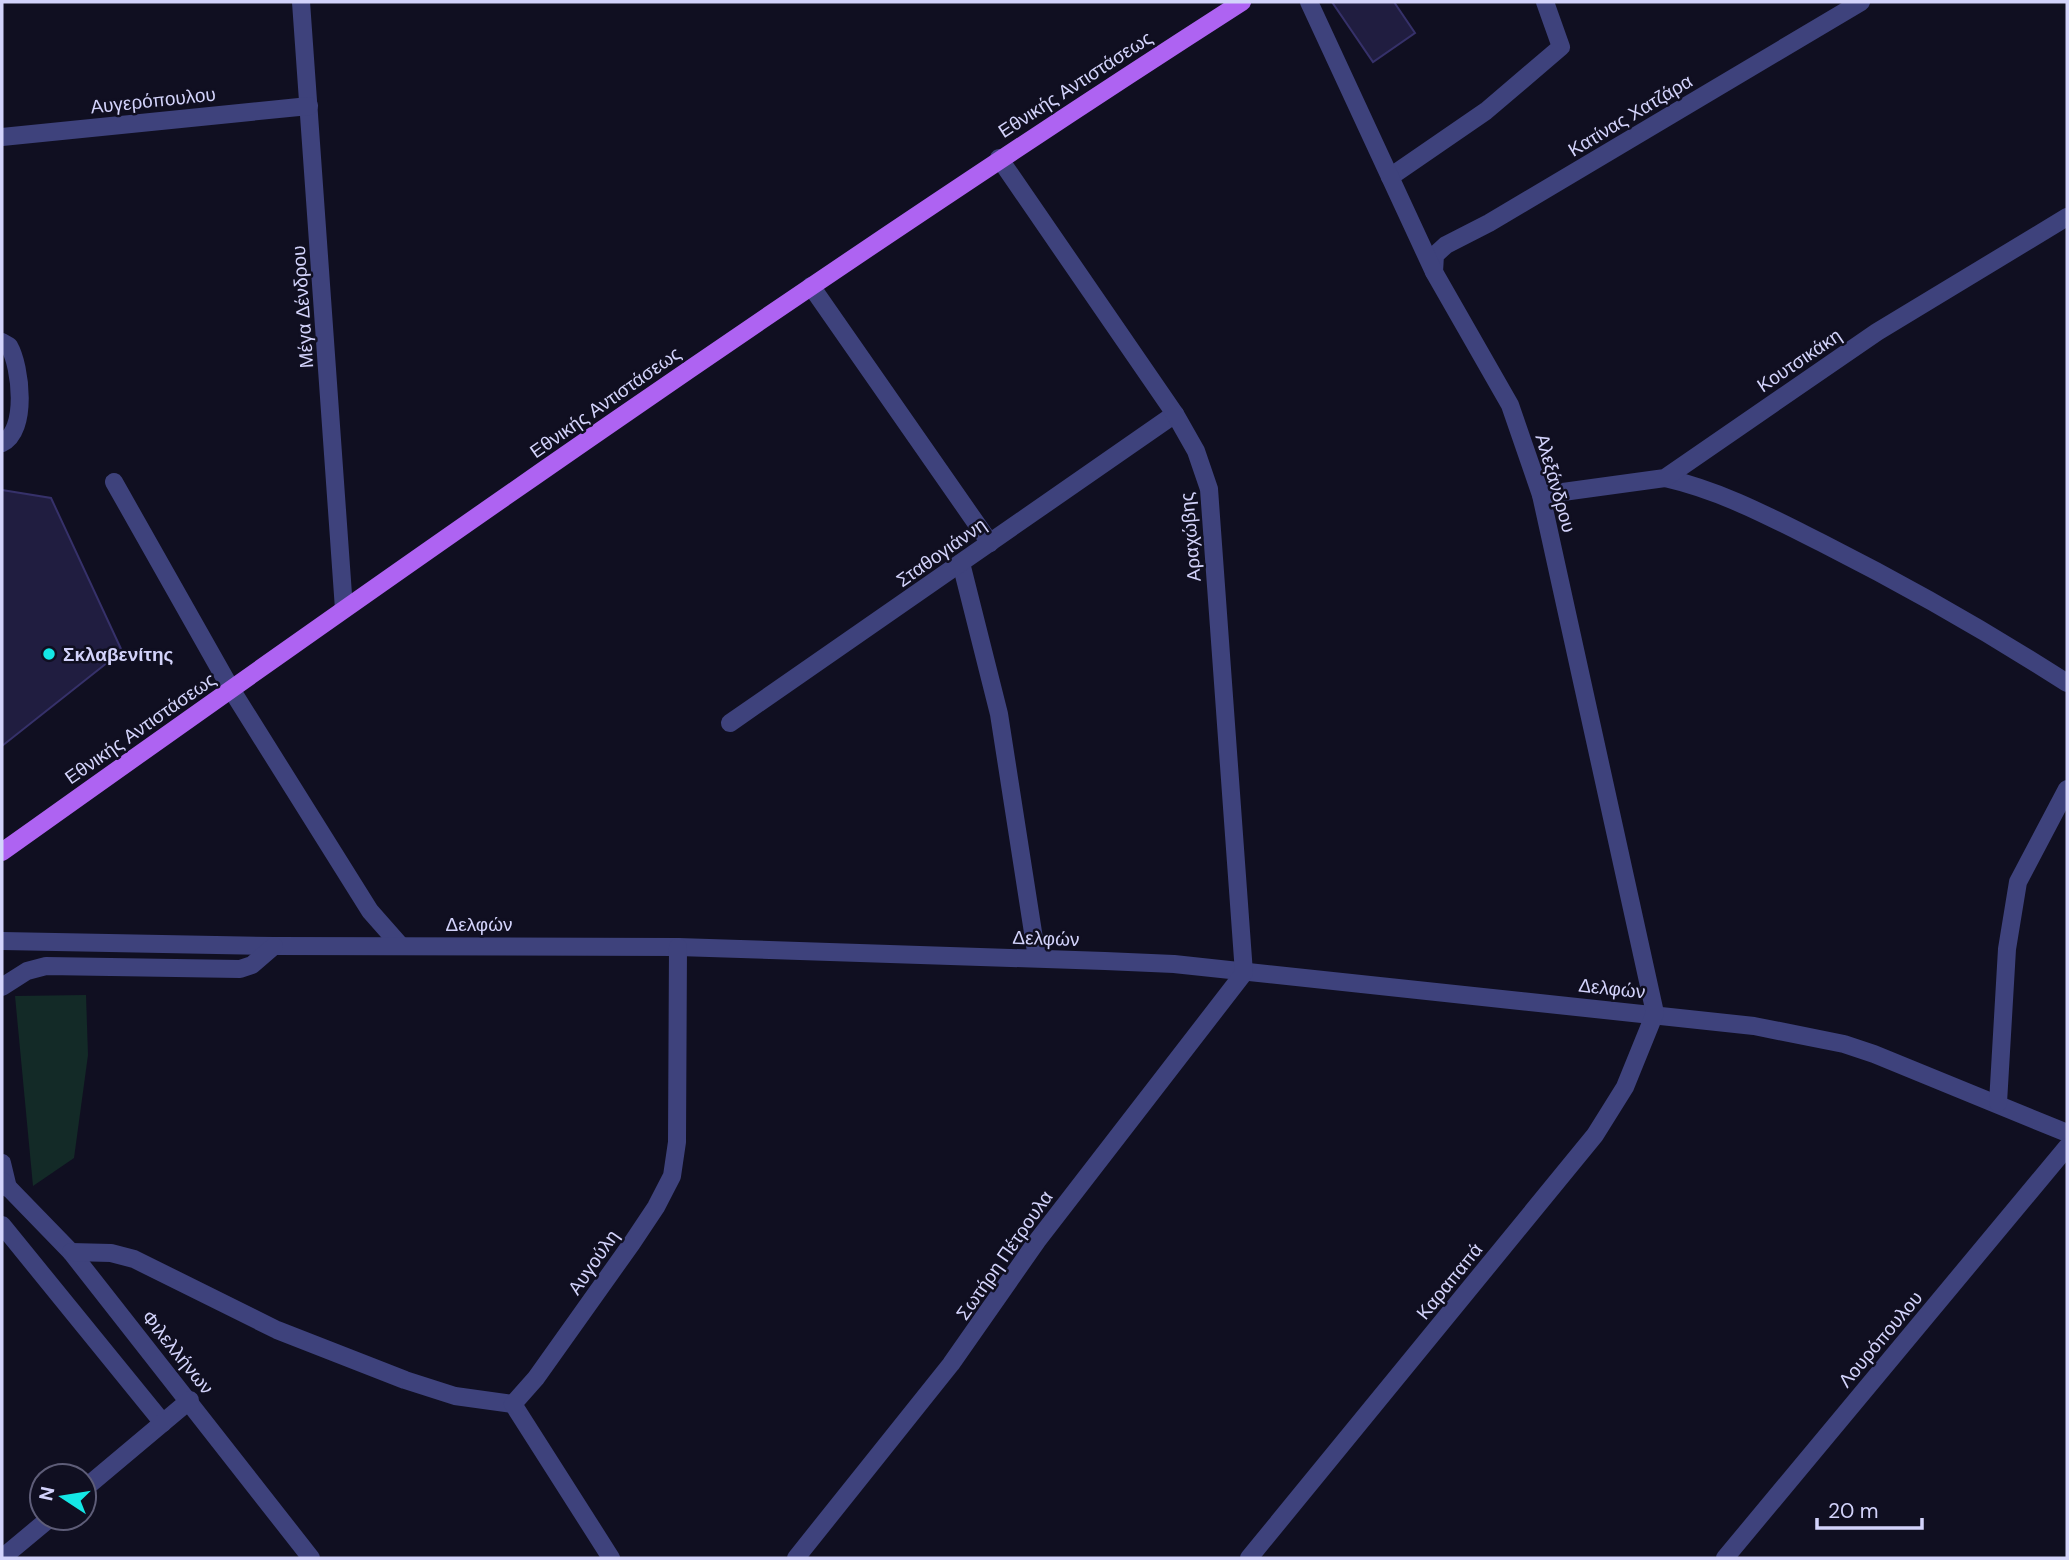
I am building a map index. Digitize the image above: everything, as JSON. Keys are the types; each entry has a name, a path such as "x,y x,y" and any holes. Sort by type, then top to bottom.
{"main road":[{"name":"Εθνικής Αντιστάσεως","path":"2,852 344,609 811,286 999,158 1242,2"}],"street":[{"name":"Μέγα Δένδρου","path":"301,2 344,609"},
{"name":"Αλεξάνδρου","path":"1309,2 1434,272 1510,405 1541,495 1655,1013"},
{"path":"1390,177 1486,111 1561,47 1545,2"},
{"name":"Κατίνας Χατζάρα","path":"1434,272 1435,255 1446,245 1501,216 1861,2"},
{"name":"Αυγερόπουλου","path":"2,137 309,106"},
{"name":"Αραχώβης","path":"999,158 1175,414 1196,451 1209,489 1244,973"},
{"name":"Κουτσικάκη","path":"1541,495 1665,478 1877,332 2067,217"},
{"path":"811,286 990,543"},
{"path":"2,342 9,346 15,360 20,418 15,432 2,443"},
{"name":"Σταθογιάννη","path":"730,723 1175,414"},
{"path":"1665,478 1706,488 1736,500 1854,559 1987,632 2067,683"},
{"path":"114,482 231,689 370,911 400,945"},
{"path":"961,563 999,714 1037,958"},
{"path":"1998,1103 2007,949 2018,882 2067,789"},
{"name":"Δελφών","path":"2,941 274,946 678,947 1174,964 1655,1013 1754,1026 1844,1044 1998,1103 2067,1133"},
{"path":"2,987 27,971 46,966 240,969 252,965 274,946"},
{"name":"Αυγούλη","path":"513,1404 536,1378 632,1243 656,1207 672,1176 677,1142 678,947"},
{"name":"Σωτήρη Πέτρουλα","path":"796,1558 951,1364 1037,1241 1244,973"},
{"name":"Καραπαπά","path":"1250,1558 1595,1135 1625,1087 1655,1013"},
{"name":"Λουρόπουλου","path":"1724,1558 2067,1147"},
{"path":"2,1163 5,1185"},
{"name":"Φιλελλήνων","path":"5,1185 71,1252 190,1400 305,1556"},
{"path":"2,1225 163,1423"},
{"path":"71,1252 111,1253 134,1259 277,1330 405,1380 455,1396 513,1404 611,1558"},
{"path":"98,1477 190,1400"},
{"path":"2,1558 33,1532"}],"green space":[{"path":"86,995 88,1055 74,1158 33,1186 15,996"}],"building":[{"path":"1332,2 1394,2 1415,33 1373,62"},
{"path":"2,490 51,498 122,651 2,746"}],"place":[{"name":"Σκλαβενίτης","path":"49,654"}]}
